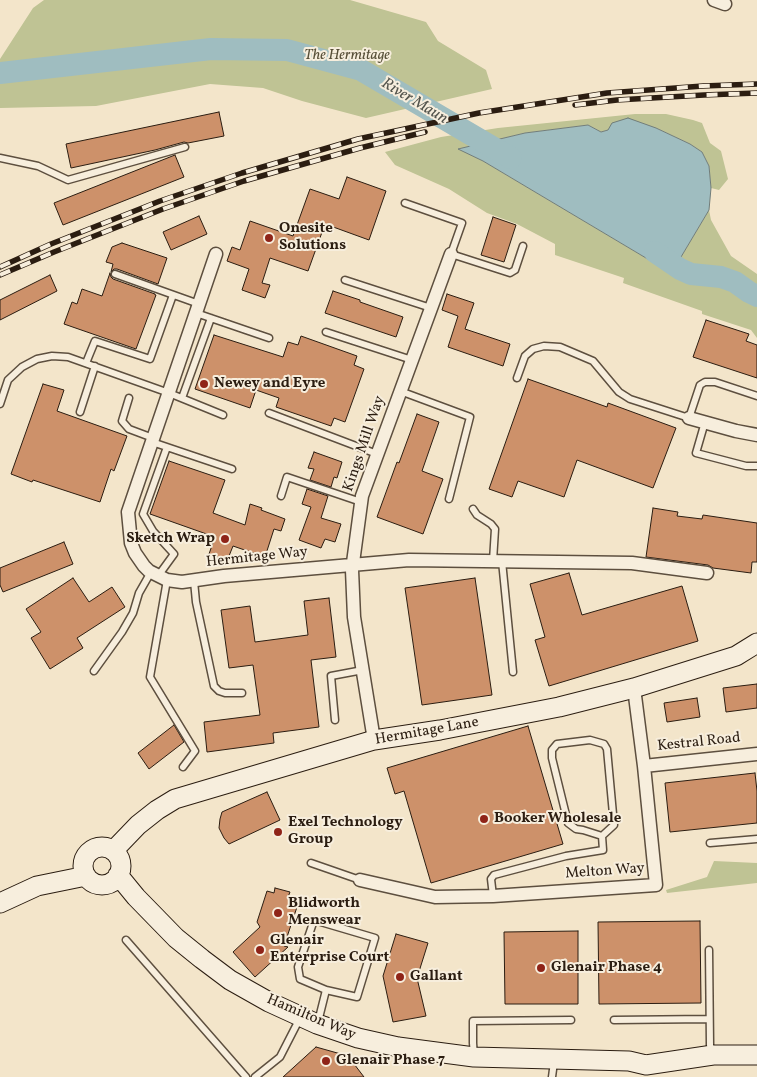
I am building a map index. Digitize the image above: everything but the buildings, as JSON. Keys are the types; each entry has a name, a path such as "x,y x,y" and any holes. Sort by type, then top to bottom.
{"street":[{"path":"159,576 144,566 135,553 131,543 128,512 216,254"},
{"name":"Kings Mill Way","path":"374,740 354,617 352,570 361,502 451,254"},
{"path":"689,418 757,435"},
{"name":"Hermitage Way","path":"159,576 182,582 224,576 409,560 632,563 707,573"},
{"name":"Hermitage Lane","path":"113,851 138,825 175,799 374,740 440,730 559,707 634,688 736,656 757,643"},
{"name":"Melton Way","path":"360,880 435,898 656,885 634,688"},
{"name":"Kestral Road","path":"644,766 757,754"},
{"path":"98,848 113,851 120,860 121,868 119,875 110,884 97,885 91,882 86,876 84,867 86,856 98,848"},
{"name":"Hamilton Way","path":"118,875 176,938 230,980 269,1002 309,1020 358,1038 398,1047 553,1068 629,1060 646,1071 713,1055 757,1055"},
{"path":"0,903 37,886 86,876"}],"lane":[{"path":"0,158 38,166 68,180 185,147"},
{"path":"405,203 462,223 451,254 510,272 515,270 523,246"},
{"path":"115,274 173,295 198,308 211,318 269,338"},
{"path":"346,280 431,308"},
{"path":"86,363 95,341 150,359 173,295"},
{"path":"182,398 211,318"},
{"path":"326,332 412,360"},
{"path":"517,378 525,356 533,349 544,346 560,347 593,361 619,392 630,399 689,418 700,385 705,382 715,382 757,396"},
{"path":"0,404 8,380 22,367 37,359 52,356 68,357 95,366 223,415"},
{"path":"80,412 95,366"},
{"path":"400,391 470,417 449,498"},
{"path":"129,398 122,420 129,429 167,447 232,469"},
{"path":"269,413 377,454"},
{"path":"704,422 696,454 746,466 757,466"},
{"path":"94,671 122,632 133,613 140,593 159,576 174,554 153,531 143,514 167,447"},
{"path":"280,496 287,477 361,502"},
{"path":"134,496 148,500"},
{"path":"473,509 477,515 495,529 497,561 513,672"},
{"path":"159,576 150,677 195,751 183,767"},
{"path":"194,581 196,602 214,686 219,691 225,693 242,693"},
{"path":"336,720 331,676 363,670"},
{"path":"590,740 604,744 607,749 614,826 602,836 576,829 568,823 552,758 552,750 557,744 590,740"},
{"path":"493,896 491,878 494,874 566,856 603,850 602,836"},
{"path":"710,842 757,839"},
{"path":"310,863 360,880"},
{"path":"314,920 375,938 358,996 326,990 300,979 298,967 314,920"},
{"path":"126,940 246,1077"},
{"path":"709,950 709,1019 710,1045 713,1055"},
{"path":"255,1077 280,1057 309,1020 326,990"},
{"path":"614,1020 709,1019"},
{"path":"474,1057 474,1021 571,1020"}],"green space":[{"name":"The Hermitage","path":"44,0 350,0 426,22 438,41 486,70 492,89 366,118 302,101 263,88 210,84 96,106 0,108 0,59 33,8"},
{"path":"635,114 666,114 702,123 710,143 721,151 728,179 719,190 711,188 709,166 702,152 690,144 656,128 601,132 588,125 525,133 459,149 483,161 651,261 680,269 681,257 709,210 711,220 731,256 757,274 757,338 751,330 702,314 702,311 623,283 624,278 555,255 555,244 517,224 487,213 449,189 395,165 385,152 441,137 498,128"},
{"path":"714,861 757,863 757,883 667,893 666,890 707,877"}],"water":[{"path":"628,118 656,128 690,144 702,152 709,166 711,188 709,210 681,257 680,269 651,261 483,161 458,149 525,133 588,125 601,132 608,130 612,123"}],"waterway":[{"name":"River Maun","path":"0,73 211,49 287,50 361,70 511,158"},
{"name":"River Maun","path":"655,252 691,274 721,277 735,282 757,296"}],"railway":[{"path":"0,267 51,244 160,201 242,173 358,139 479,113 607,93 757,84"},
{"path":"575,105 617,100 757,93"},
{"path":"0,275 163,209 244,181 360,148 425,132"}],"place":[{"name":"Onesite Solutions","path":"269,238"},
{"name":"Newey and Eyre","path":"204,384"},
{"name":"Sketch Wrap","path":"225,539"},
{"name":"Booker Wholesale","path":"484,819"},
{"name":"Exel Technology Group","path":"278,832"},
{"name":"Blidworth Menswear","path":"278,913"},
{"name":"Glenair Enterprise Court","path":"260,950"},
{"name":"Glenair Phase 4","path":"541,968"},
{"name":"Gallant","path":"400,977"},
{"name":"Glenair Phase 7","path":"326,1061"}]}
